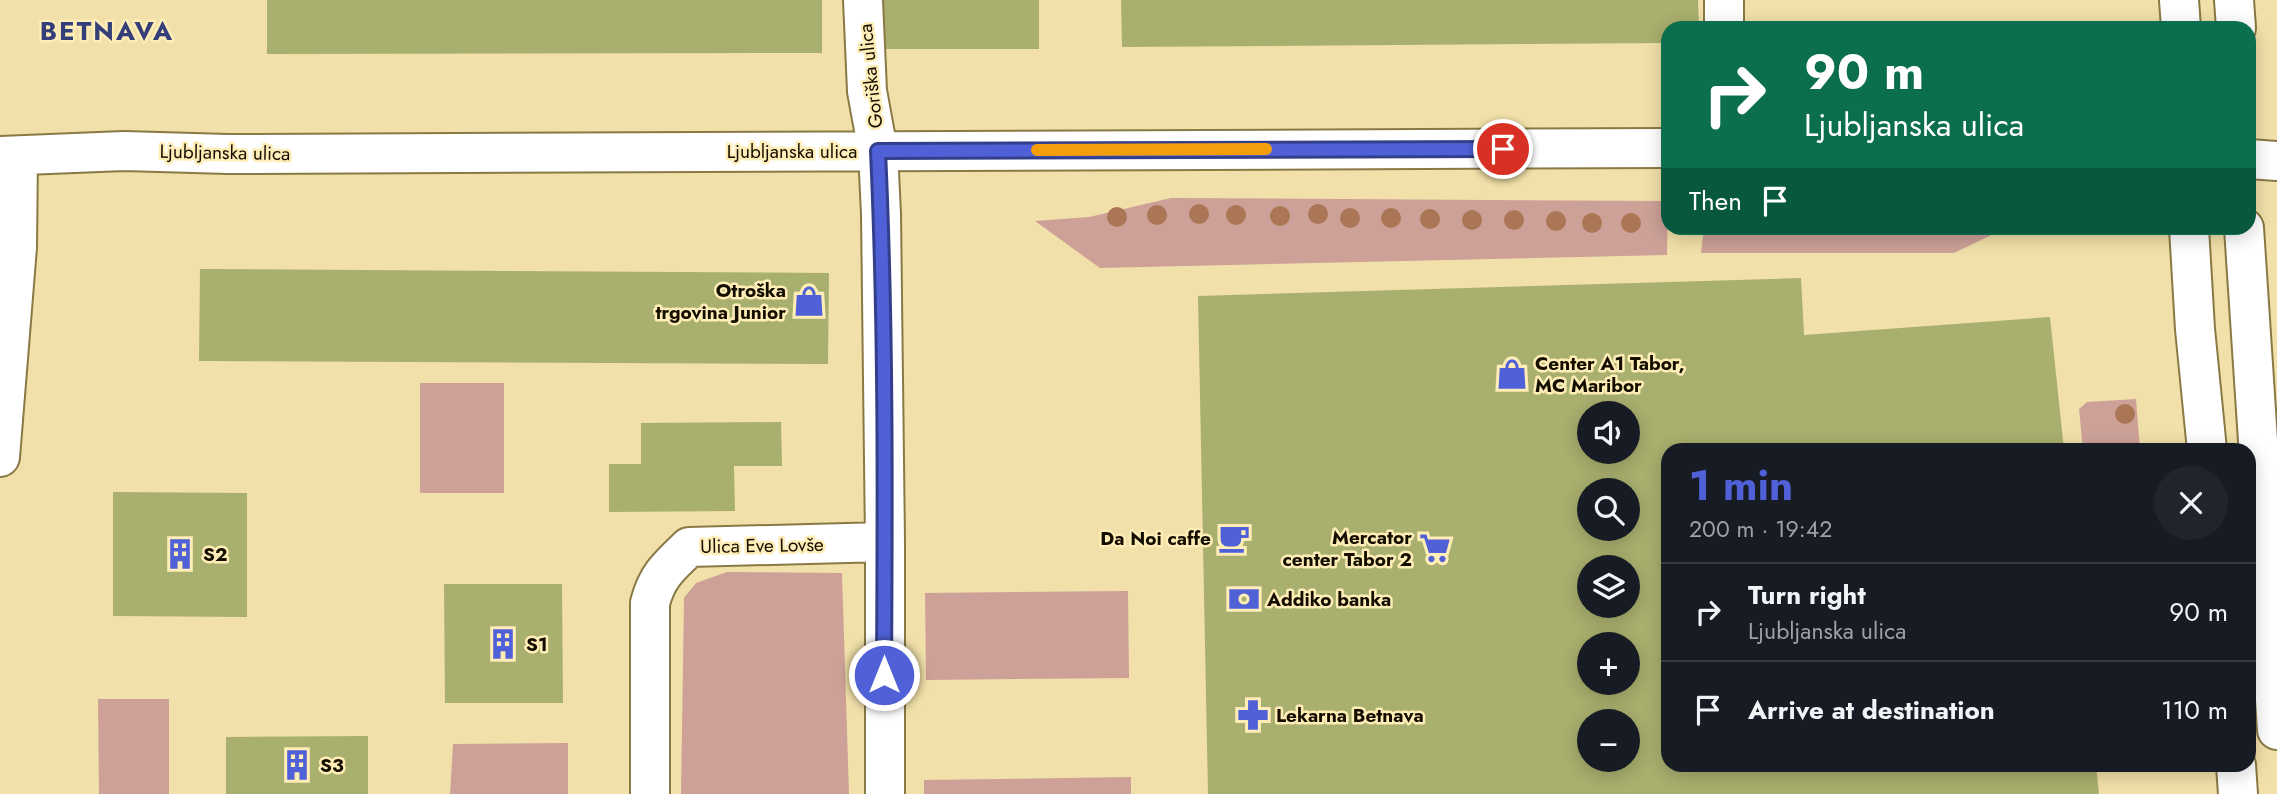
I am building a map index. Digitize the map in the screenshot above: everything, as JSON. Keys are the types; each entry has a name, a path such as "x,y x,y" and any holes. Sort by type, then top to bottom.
{"street":[{"name":"Goriška ulica","path":"863,0 867,90 878,151"},
{"path":"1724,0 1724,21"},
{"path":"2179,0 2180,21"},
{"path":"2234,0 2236,21"},
{"name":"Ljubljanska ulica","path":"9,156 124,151 228,154 1661,148"},
{"path":"878,151 885,542 885,794"},
{"path":"0,457 17,247 9,156"},
{"path":"2256,159 2277,160"},
{"path":"2189,235 2206,443"},
{"path":"2244,235 2277,730"},
{"name":"Ulica Eve Lovše","path":"650,794 650,603 655,586 665,569 689,547 885,542"},
{"path":"2236,772 2238,794"}],"shaded area":[{"path":"1171,198 1661,201 1661,235 1667,235 1667,255 1100,268 1035,221 1089,217"},
{"path":"1703,235 1991,235 1954,253 1701,253"},
{"path":"420,383 504,383 504,493 420,493"},
{"path":"2136,399 2139,443 2082,443 2079,409 2087,402"},
{"path":"727,572 842,573 849,794 681,794 684,598 696,583"},
{"path":"1128,591 1129,678 926,680 925,593"},
{"path":"98,699 169,699 169,794 99,794"},
{"path":"568,743 568,794 450,794 453,744"},
{"path":"1131,777 1131,794 924,794 924,780"}],"building":[{"path":"267,0 822,0 822,53 267,54"},
{"path":"883,0 1039,0 1039,49 883,49"},
{"path":"1121,0 1698,0 1699,21 1661,21 1661,43 1122,47"},
{"path":"200,269 829,273 828,364 199,361"},
{"name":"Mercator center Tabor 2","path":"1801,278 1804,335 2050,317 2063,443 1661,443 1661,772 2097,772 2099,794 1208,794 1198,296"},
{"path":"781,422 782,466 734,466 735,511 609,512 609,464 641,464 641,423"},
{"name":"S2","path":"113,492 247,493 247,617 113,616"},
{"name":"S1","path":"444,584 562,584 563,703 445,703"},
{"name":"S3","path":"368,736 368,794 226,794 226,737"}],"slow traffic":[{"path":"1037,150 1266,149"}],"place":[{"name":"Otroška trgovina Junior","path":"809,301"},
{"name":"Center A1 Tabor, MC Maribor","path":"1512,374"},
{"name":"Da Noi caffe","path":"1234,538"},
{"name":"Mercator center Tabor 2","path":"1435,548"},
{"name":"S2","path":"180,554"},
{"name":"Addiko banka","path":"1244,599"},
{"name":"S1","path":"503,644"},
{"name":"Lekarna Betnava","path":"1253,715"},
{"name":"S3","path":"297,765"}],"district":[{"name":"BETNAVA","path":"107,31"}],"route":[{"path":"884,675 885,542 878,151 1503,149"}]}
